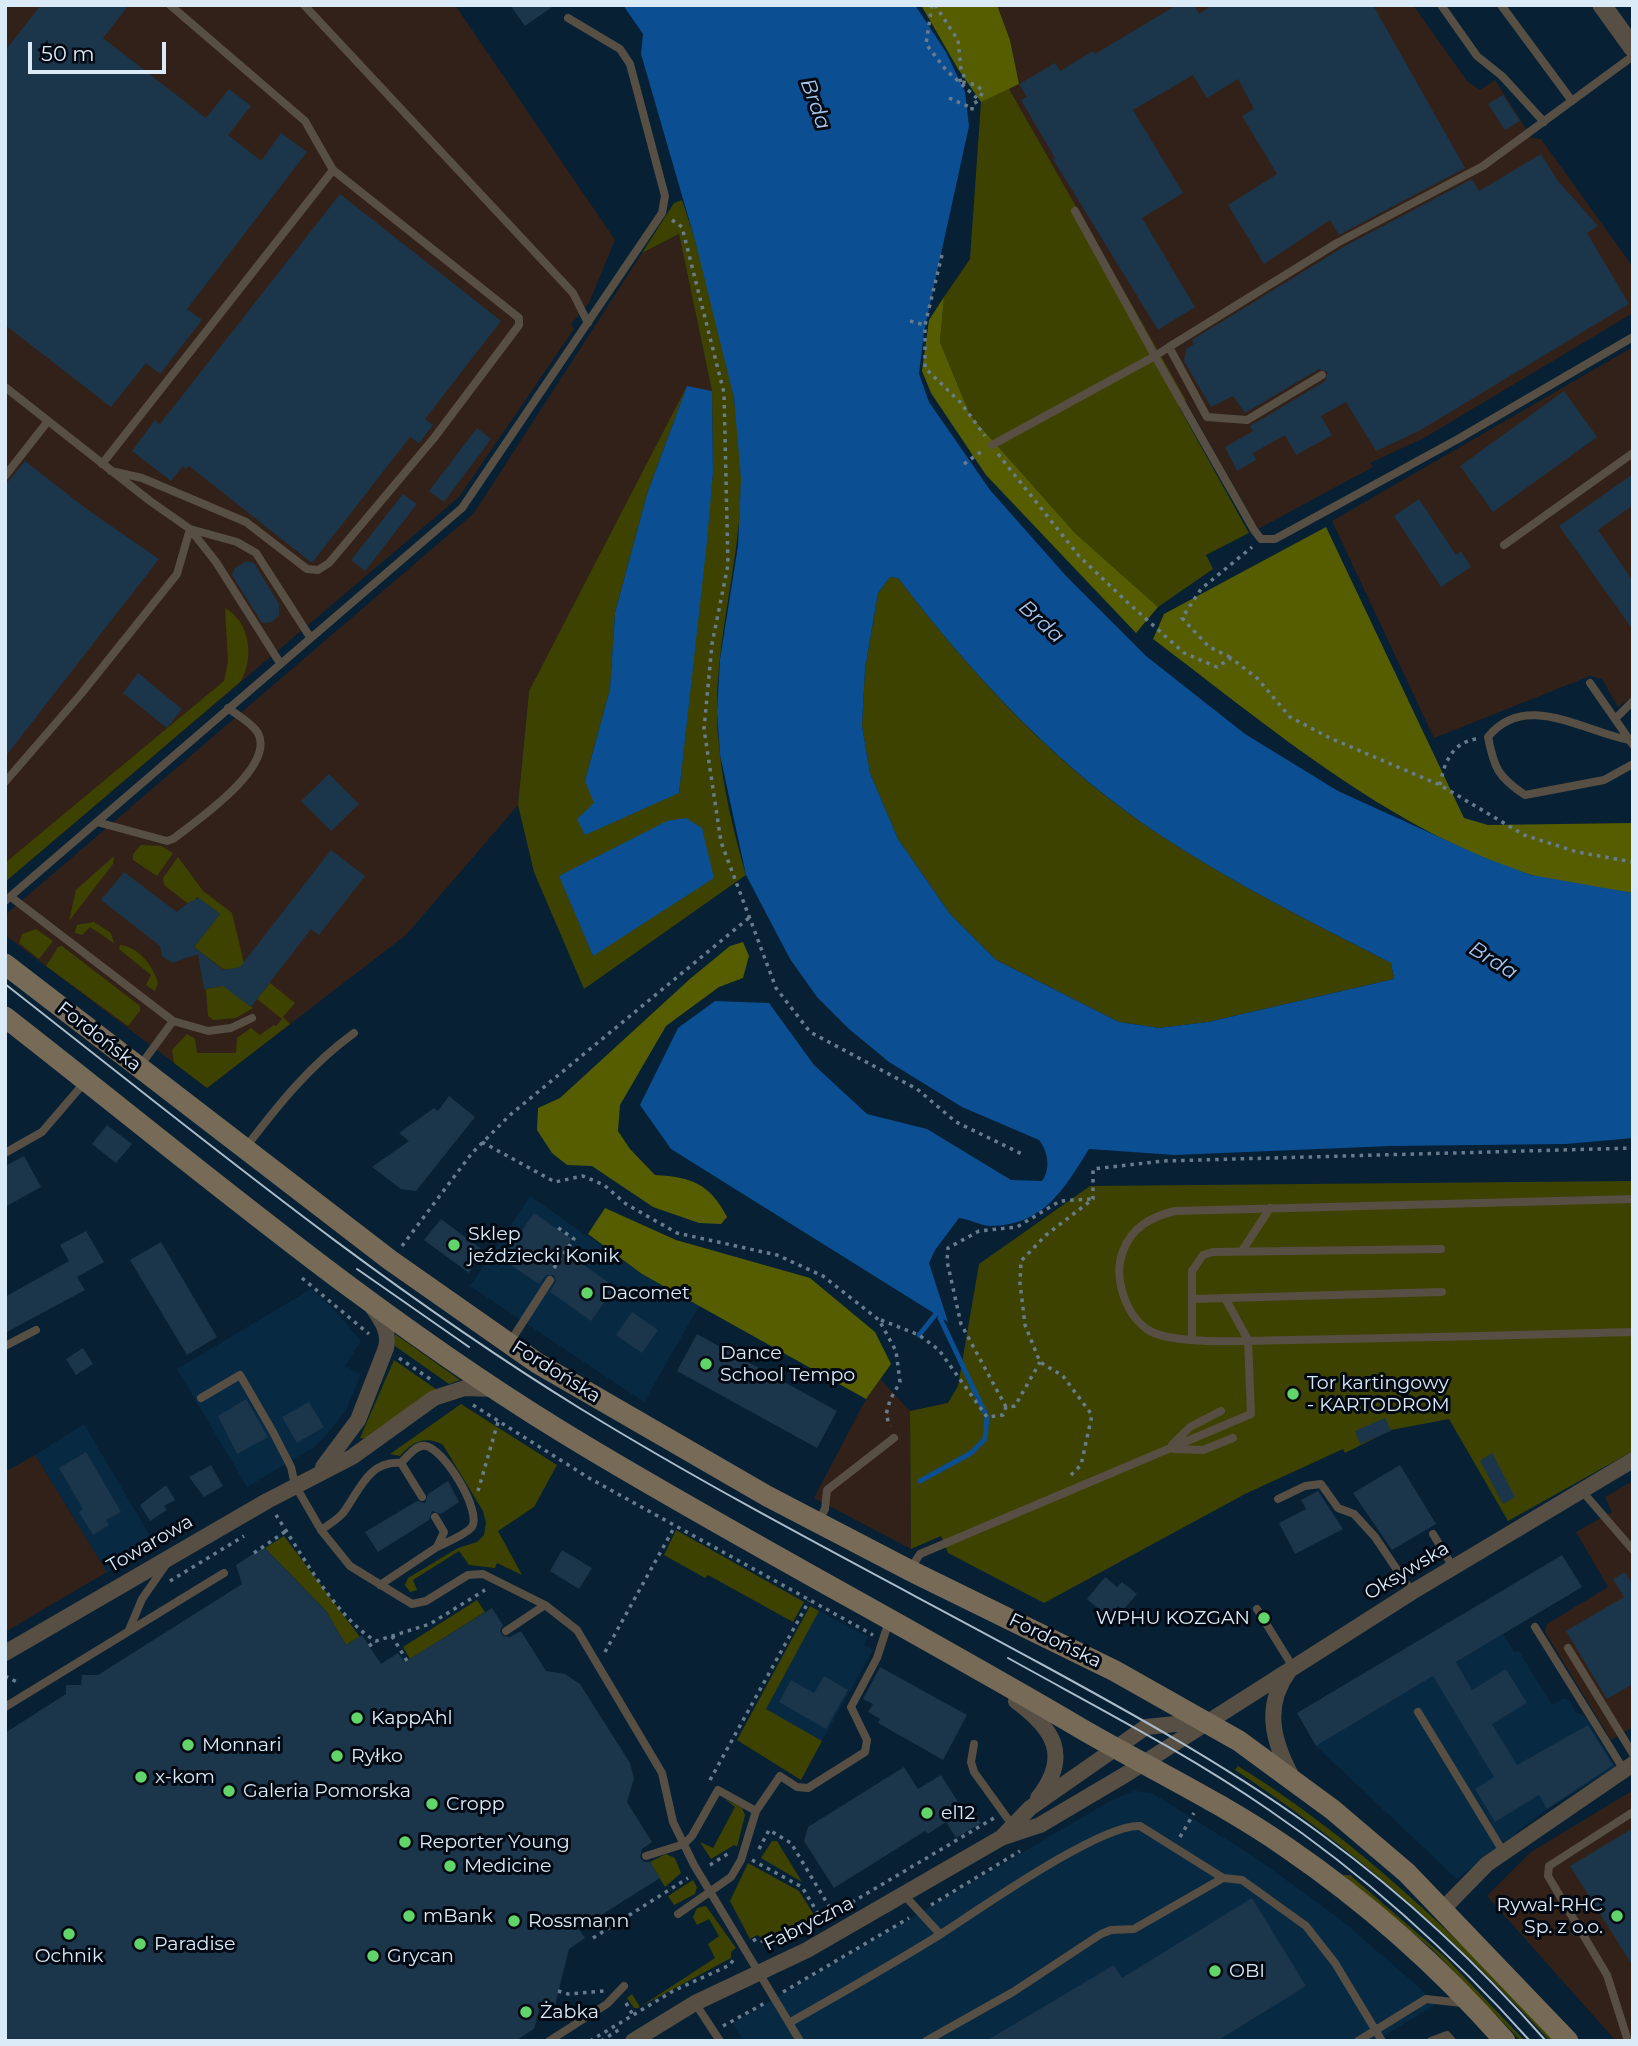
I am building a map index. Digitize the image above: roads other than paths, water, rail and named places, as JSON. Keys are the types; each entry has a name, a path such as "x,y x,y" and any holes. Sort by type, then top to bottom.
{"main road":[{"name":"Fordońska","path":"5,964 390,1260 537,1363 699,1458 818,1522 1206,1721"},
{"path":"5,1017 368,1300 494,1390 885,1630 967,1663 1268,1835 1336,1883 1422,1954 1505,2041"},
{"path":"1206,1721 1295,1782 1368,1839 1444,1908 1568,2041"}],"street":[{"path":"1602,5 1633,48"},
{"name":"Towarowa","path":"317,1474 358,1420 386,1348 388,1338 385,1326 368,1300"},
{"name":"Towarowa","path":"5,1653 295,1485 352,1457 434,1398 449,1390 494,1390"},
{"name":"Oksywska","path":"1144,1763 1206,1721 1452,1567 1633,1460"},
{"path":"967,1663 1034,1714 1050,1734 1055,1753 1054,1769 1044,1790 1030,1808"},
{"path":"1293,1667 1276,1693 1272,1723 1277,1746 1295,1782"},
{"name":"Fabryczna","path":"1001,1838 1030,1808 1151,1725 1206,1721"},
{"name":"Fabryczna","path":"633,2041 695,2003 807,1950 905,1896 1001,1838 1040,1825 1144,1763"},
{"path":"1444,1908 1487,1864 1628,1767"}],"lane":[{"path":"111,471 142,478 246,522 307,569 318,570 329,563 434,438 516,331 519,318 333,170 305,121 170,5"},
{"path":"304,5 573,293 588,323"},
{"path":"1441,5 1476,56 1502,76 1544,122"},
{"path":"1501,5 1572,101"},
{"path":"252,1018 231,1028 208,1031 173,1021 8,899 463,508 662,212 665,196 630,64 620,50 568,18"},
{"path":"992,445 1155,356 1338,243 1483,166 1633,56"},
{"path":"102,464 333,170"},
{"path":"1075,211 1261,539 1276,539 1458,439 1633,337"},
{"path":"1169,347 1207,417 1247,420 1322,375"},
{"path":"5,387 190,529 216,562 280,663"},
{"path":"5,476 48,421"},
{"path":"1504,545 1633,453"},
{"path":"190,529 237,542 256,553 310,637"},
{"path":"5,782 81,694 177,573 190,529"},
{"path":"1590,683 1631,743"},
{"path":"1615,719 1633,701"},
{"path":"97,822 167,841 173,839 243,780 255,762 260,740 257,730 228,708"},
{"path":"1631,743 1535,713 1500,722 1488,737 1493,766 1510,785 1525,795 1604,780 1633,764"},
{"path":"139,1068 173,1021"},
{"path":"244,1150 291,1089 322,1056 354,1033"},
{"path":"5,1153 42,1132 86,1080"},
{"path":"1633,1199 1175,1211 1143,1223 1125,1244 1118,1262 1119,1283 1135,1317 1149,1330 1164,1336 1248,1340 1633,1332"},
{"path":"1242,1251 1270,1208"},
{"path":"1192,1338 1192,1271 1203,1255 1242,1251 1441,1249"},
{"path":"509,1343 551,1276"},
{"path":"1192,1299 1442,1292"},
{"path":"909,1570 920,1554 1251,1414 1248,1340 1225,1298"},
{"path":"5,1346 36,1330"},
{"path":"201,1398 240,1375 291,1467 295,1485 341,1558 403,1601 417,1604 468,1575 483,1574 545,1605 577,1630 662,1773 673,1822 684,1844 800,2041"},
{"path":"1167,1449 1190,1427 1221,1411"},
{"path":"818,1522 825,1509 827,1490 894,1438"},
{"path":"1167,1449 1203,1450 1233,1438"},
{"path":"321,1530 340,1517 362,1479 388,1462 401,1463 419,1446 427,1445 439,1451 472,1504 475,1520 472,1528 437,1547 380,1585"},
{"path":"401,1463 422,1497"},
{"path":"1278,1499 1305,1486 1321,1483 1338,1508 1354,1514 1375,1537 1412,1592"},
{"path":"1582,1490 1633,1550"},
{"path":"435,1517 443,1532 437,1547"},
{"path":"1433,1534 1452,1567"},
{"path":"130,1630 142,1598 173,1555"},
{"path":"5,1707 224,1573"},
{"path":"506,1631 545,1605"},
{"path":"1258,1609 1293,1667"},
{"path":"1535,1627 1628,1767"},
{"path":"678,1914 731,1877 743,1855 756,1811 780,1776 797,1787 808,1788 865,1752 867,1740 850,1707 877,1658 885,1630"},
{"path":"1568,1648 1633,1754"},
{"path":"1418,1712 1504,1853"},
{"path":"974,1744 971,1762 974,1772 1013,1826"},
{"path":"646,1856 684,1844 692,1836 718,1790 756,1811"},
{"path":"1629,2041 1606,1975 1548,1876 1549,1866 1633,1812"},
{"path":"789,2023 1029,1878 1118,1828 1140,1826 1223,1878 1242,1880 1306,1926 1335,1963 1382,2041"},
{"path":"926,2041 1013,1992 1101,1934 1111,1930 1134,1929 1223,1878"},
{"path":"905,1896 940,1934"},
{"path":"549,2041 607,2004 624,1986"},
{"path":"1359,2041 1426,1999 1461,2002 1482,2015"},
{"path":"695,2003 720,2041"},
{"path":"1431,2041 1447,2035 1452,2041"}],"water":[{"name":"Brda","path":"623,5 915,5 946,52 965,92 969,126 924,332 919,374 929,402 990,490 1067,577 1146,656 1245,734 1338,791 1483,857 1531,875 1633,893 1633,1138 1566,1144 1390,1146 1175,1155 1089,1149 1061,1191 1039,1212 1009,1224 991,1226 959,1218 935,1250 929,1263 948,1322 671,1149 640,1105 678,1028 715,1001 769,1003 814,1065 867,1114 927,1129 1011,1180 1042,1181 1047,1166 1046,1155 1039,1140 962,1107 889,1062 849,1029 817,997 790,959 746,875 720,755 717,711 720,659 738,546 741,479 734,398 696,244 641,54 643,34","holes":["890,577 898,578 987,685 1088,782 1163,837 1218,871 1391,963 1394,979 1208,1022 1159,1028 1119,1022 996,960 950,914 898,839 870,773 862,726 865,669 878,593"]},
{"path":"687,386 712,391 713,473 679,793 585,835 577,819 594,803 585,781 610,689 615,613 647,494"},
{"path":"686,818 702,828 714,878 593,956 559,876 667,821"}],"waterway":[{"path":"919,1335 936,1314"},
{"path":"920,1481 971,1453 985,1439 987,1417 940,1318"}],"tram line":[{"path":"5,984 287,1205 432,1311 506,1361 695,1476 1151,1725 1291,1813 1355,1860 1413,1908 1468,1959 1546,2041"},
{"path":"357,1269 469,1347"},
{"path":"1008,1658 1206,1769 1305,1835 1374,1889 1439,1947 1530,2041"}],"place":[{"name":"Sklep jeździecki Konik","path":"454,1245"},
{"name":"Dacomet","path":"587,1293"},
{"name":"Dance School Tempo","path":"706,1364"},
{"name":"Tor kartingowy - KARTODROM","path":"1293,1394"},
{"name":"WPHU KOZGAN","path":"1264,1618"},
{"name":"KappAhl","path":"357,1718"},
{"name":"Monnari","path":"188,1745"},
{"name":"Ryłko","path":"337,1756"},
{"name":"x-kom","path":"141,1777"},
{"name":"Galeria Pomorska","path":"229,1791"},
{"name":"Cropp","path":"432,1804"},
{"name":"el12","path":"927,1813"},
{"name":"Reporter Young","path":"405,1842"},
{"name":"Medicine","path":"450,1866"},
{"name":"mBank","path":"409,1916"},
{"name":"Rywal-RHC Sp. z o.o.","path":"1617,1916"},
{"name":"Rossmann","path":"514,1921"},
{"name":"Ochnik","path":"69,1934"},
{"name":"Paradise","path":"140,1944"},
{"name":"Grycan","path":"373,1956"},
{"name":"OBI","path":"1215,1971"},
{"name":"Żabka","path":"526,2012"}]}
